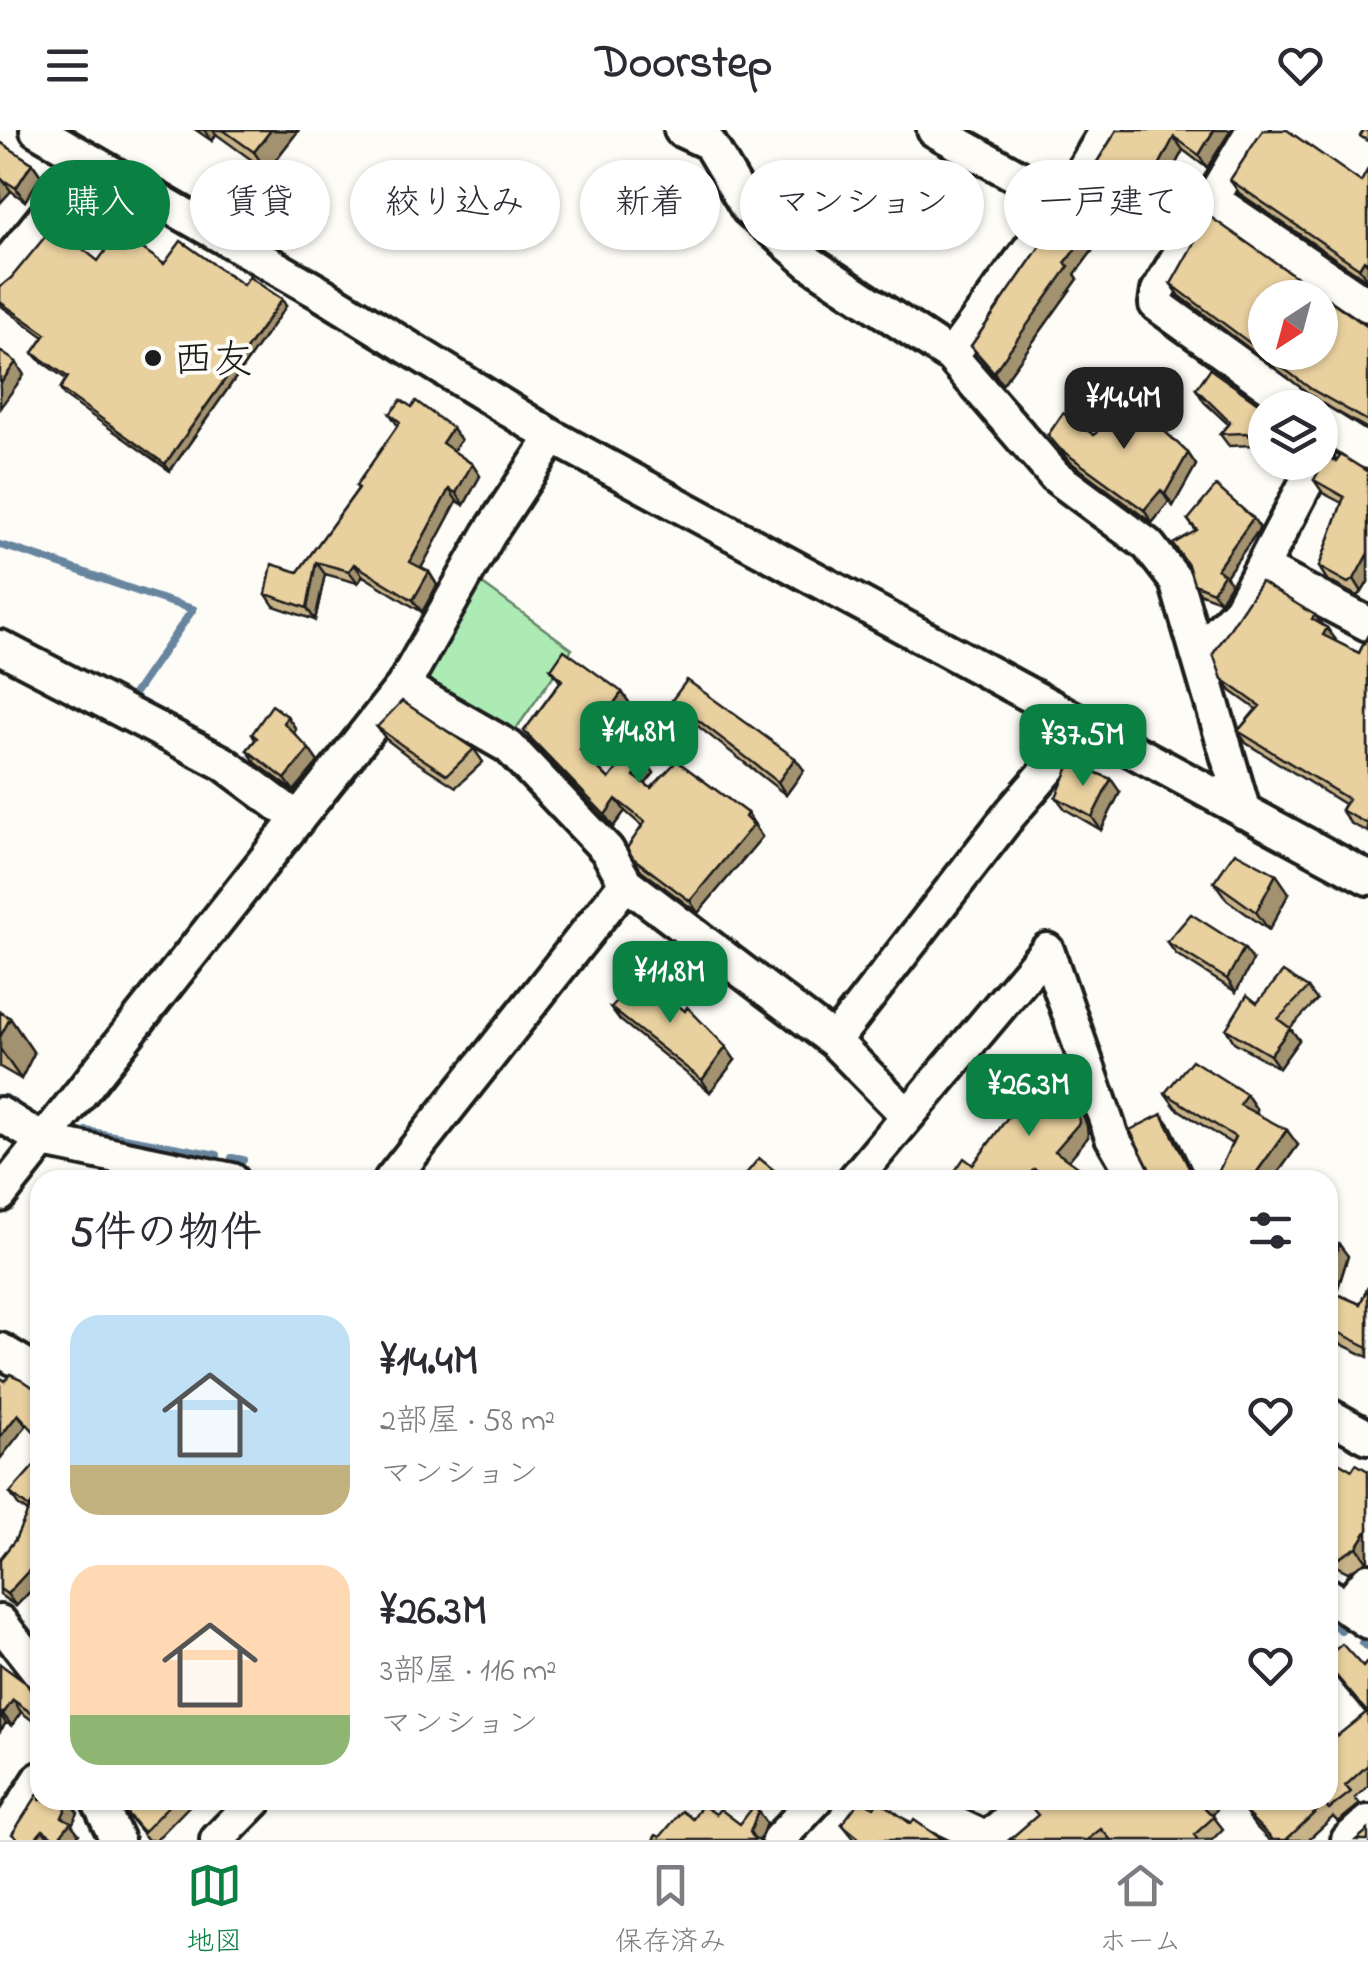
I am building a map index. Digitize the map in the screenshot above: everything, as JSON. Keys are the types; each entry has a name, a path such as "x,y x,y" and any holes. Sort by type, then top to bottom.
{"street":[{"path":"36,130 88,160"},
{"path":"934,130 968,138 1004,162"},
{"path":"1089,160 1107,130"},
{"path":"1214,195 1254,130"},
{"path":"702,134 748,209 810,262 951,356 1055,476 1148,546 1176,581 1244,812"},
{"path":"1214,199 1368,305"},
{"path":"170,207 322,294 553,437 1088,723 1368,878"},
{"path":"0,272 30,235"},
{"path":"951,356 1029,250"},
{"path":"1182,250 1158,291 1156,304 1275,390"},
{"path":"0,1195 403,686 489,534 553,437"},
{"path":"1338,447 1368,452"},
{"path":"1197,654 1240,608 1305,480"},
{"path":"1262,568 1368,624"},
{"path":"0,647 223,763 298,819"},
{"path":"403,686 509,747 606,850 626,883 834,1041 906,1114"},
{"path":"834,1041 1000,827 1088,723"},
{"path":"399,1170 626,883"},
{"path":"862,1170 1046,950 1112,1137 1131,1170"},
{"path":"0,1114 44,1142 183,1170"},
{"path":"0,1350 30,1368"},
{"path":"1338,1420 1368,1437"},
{"path":"1347,1608 1368,1580"},
{"path":"0,1622 30,1660"},
{"path":"1,1840 30,1795"},
{"path":"102,1810 116,1840"},
{"path":"216,1840 246,1810"},
{"path":"778,1840 806,1810"},
{"path":"926,1810 987,1839 1019,1810"},
{"path":"1348,1840 1368,1822"}],"green space":[{"path":"477,580 572,649 511,736 418,683"}],"building":[{"path":"223,130 271,130 254,152"},
{"path":"1117,130 1214,130 1199,155 1174,137 1162,160 1098,160"},
{"path":"1263,130 1287,130 1361,182 1368,169 1368,263 1364,260 1359,268 1230,180"},
{"path":"0,142 30,162 30,166 16,188 0,181"},
{"path":"1214,219 1301,280 1248,280 1248,342 1171,284 1190,250 1214,250"},
{"name":"西友","path":"181,241 243,285 249,277 282,299 165,464 60,389 68,377 33,353 46,334 0,302 0,287 34,250 84,250 98,261 106,250 144,250 164,264"},
{"path":"1038,250 1075,250 1065,263 1069,266 994,372 971,346"},
{"path":"1338,306 1368,327 1368,421 1338,404 1338,390 1311,389 1286,370 1338,370"},
{"path":"0,351 16,362 0,384"},
{"path":"1210,369 1248,396 1248,435 1220,434 1230,422 1196,389"},
{"path":"1128,397 1188,453 1165,494 1161,490 1144,510 1060,449 1048,435 1063,413 1094,435"},
{"path":"401,400 412,407 416,401 452,428 442,443 472,464 456,493 449,489 410,562 429,572 413,600 354,564 349,571 316,562 307,608 266,594 272,564 298,572 359,488 356,486 400,422 390,414"},
{"path":"1341,455 1368,472 1368,553 1348,583 1319,567 1344,497 1314,480 1338,480"},
{"path":"1216,486 1253,518 1217,569 1224,574 1213,592 1194,584 1188,565 1173,544 1197,530 1188,520"},
{"path":"1261,582 1315,615 1312,619 1327,628 1323,635 1359,653 1368,635 1368,824 1341,810 1348,799 1238,731 1260,706 1222,679 1213,654"},
{"path":"564,650 622,692 580,750 609,779 631,750 645,761 634,776 651,788 677,761 747,813 745,817 753,825 690,901 633,858 627,848 645,822 616,799 605,815 524,731 562,680 551,669"},
{"path":"687,680 795,758 778,782 672,700"},
{"path":"402,701 474,749 447,775 377,727"},
{"path":"272,705 287,716 284,723 309,749 285,779 247,750 257,738 252,734"},
{"path":"1071,762 1111,779 1092,817 1056,797"},
{"path":"1235,852 1276,874 1256,912 1214,882"},
{"path":"1191,914 1244,948 1227,979 1167,942"},
{"path":"1283,972 1308,988 1278,1019 1290,1028 1270,1055 1226,1029 1247,995 1257,1003"},
{"path":"639,973 685,1011 687,1007 726,1047 702,1080 611,1008"},
{"path":"0,1012 10,1018 0,1037"},
{"path":"1192,1060 1246,1094 1240,1105 1287,1130 1258,1170 1219,1170 1235,1137 1165,1093"},
{"path":"1029,1071 1074,1103 1079,1123 1055,1151 1082,1170 956,1170 964,1158 973,1165 1016,1106 1009,1101"},
{"path":"1162,1114 1190,1170 1150,1170 1130,1130"},
{"path":"759,1158 774,1170 749,1170"},
{"path":"1368,1287 1368,1347 1338,1332 1338,1294 1360,1304"},
{"path":"10,1374 30,1385 30,1427 18,1414 0,1437 0,1377 5,1381"},
{"path":"1338,1462 1352,1470 1356,1464 1368,1471 1368,1530 1357,1547 1339,1558"},
{"path":"30,1470 29,1508 10,1493"},
{"path":"29,1509 30,1569 7,1594 0,1589 0,1559 15,1540"},
{"path":"1342,1644 1363,1667 1368,1661 1368,1765 1345,1786 1351,1792 1338,1802 1338,1735 1367,1712 1338,1678 1338,1647"},
{"path":"0,1664 30,1689 30,1712 13,1700 3,1714"},
{"path":"30,1806 30,1810 65,1810 62,1817 71,1822 57,1840 43,1830 34,1840 19,1840 12,1834"},
{"path":"124,1810 164,1810 143,1832"},
{"path":"699,1810 716,1814 721,1810 740,1824 751,1810 758,1811 750,1832 755,1840 653,1840 682,1811 693,1819"},
{"path":"852,1810 892,1810 943,1840 861,1840 842,1824"},
{"path":"1034,1810 1207,1810 1214,1817 1194,1835 1198,1840 1111,1840 1101,1829 1087,1840 1009,1840 1038,1815"},
{"path":"1318,1810 1286,1840 1273,1840 1245,1812"}],"waterway":[{"path":"0,545 193,609 132,697 192,729"},
{"path":"6,1098 25,1111"},
{"path":"86,1131 217,1155"},
{"path":"232,1158 243,1160"},
{"path":"1362,1643 1368,1647"}],"place":[{"name":"西友","path":"153,358"}]}
